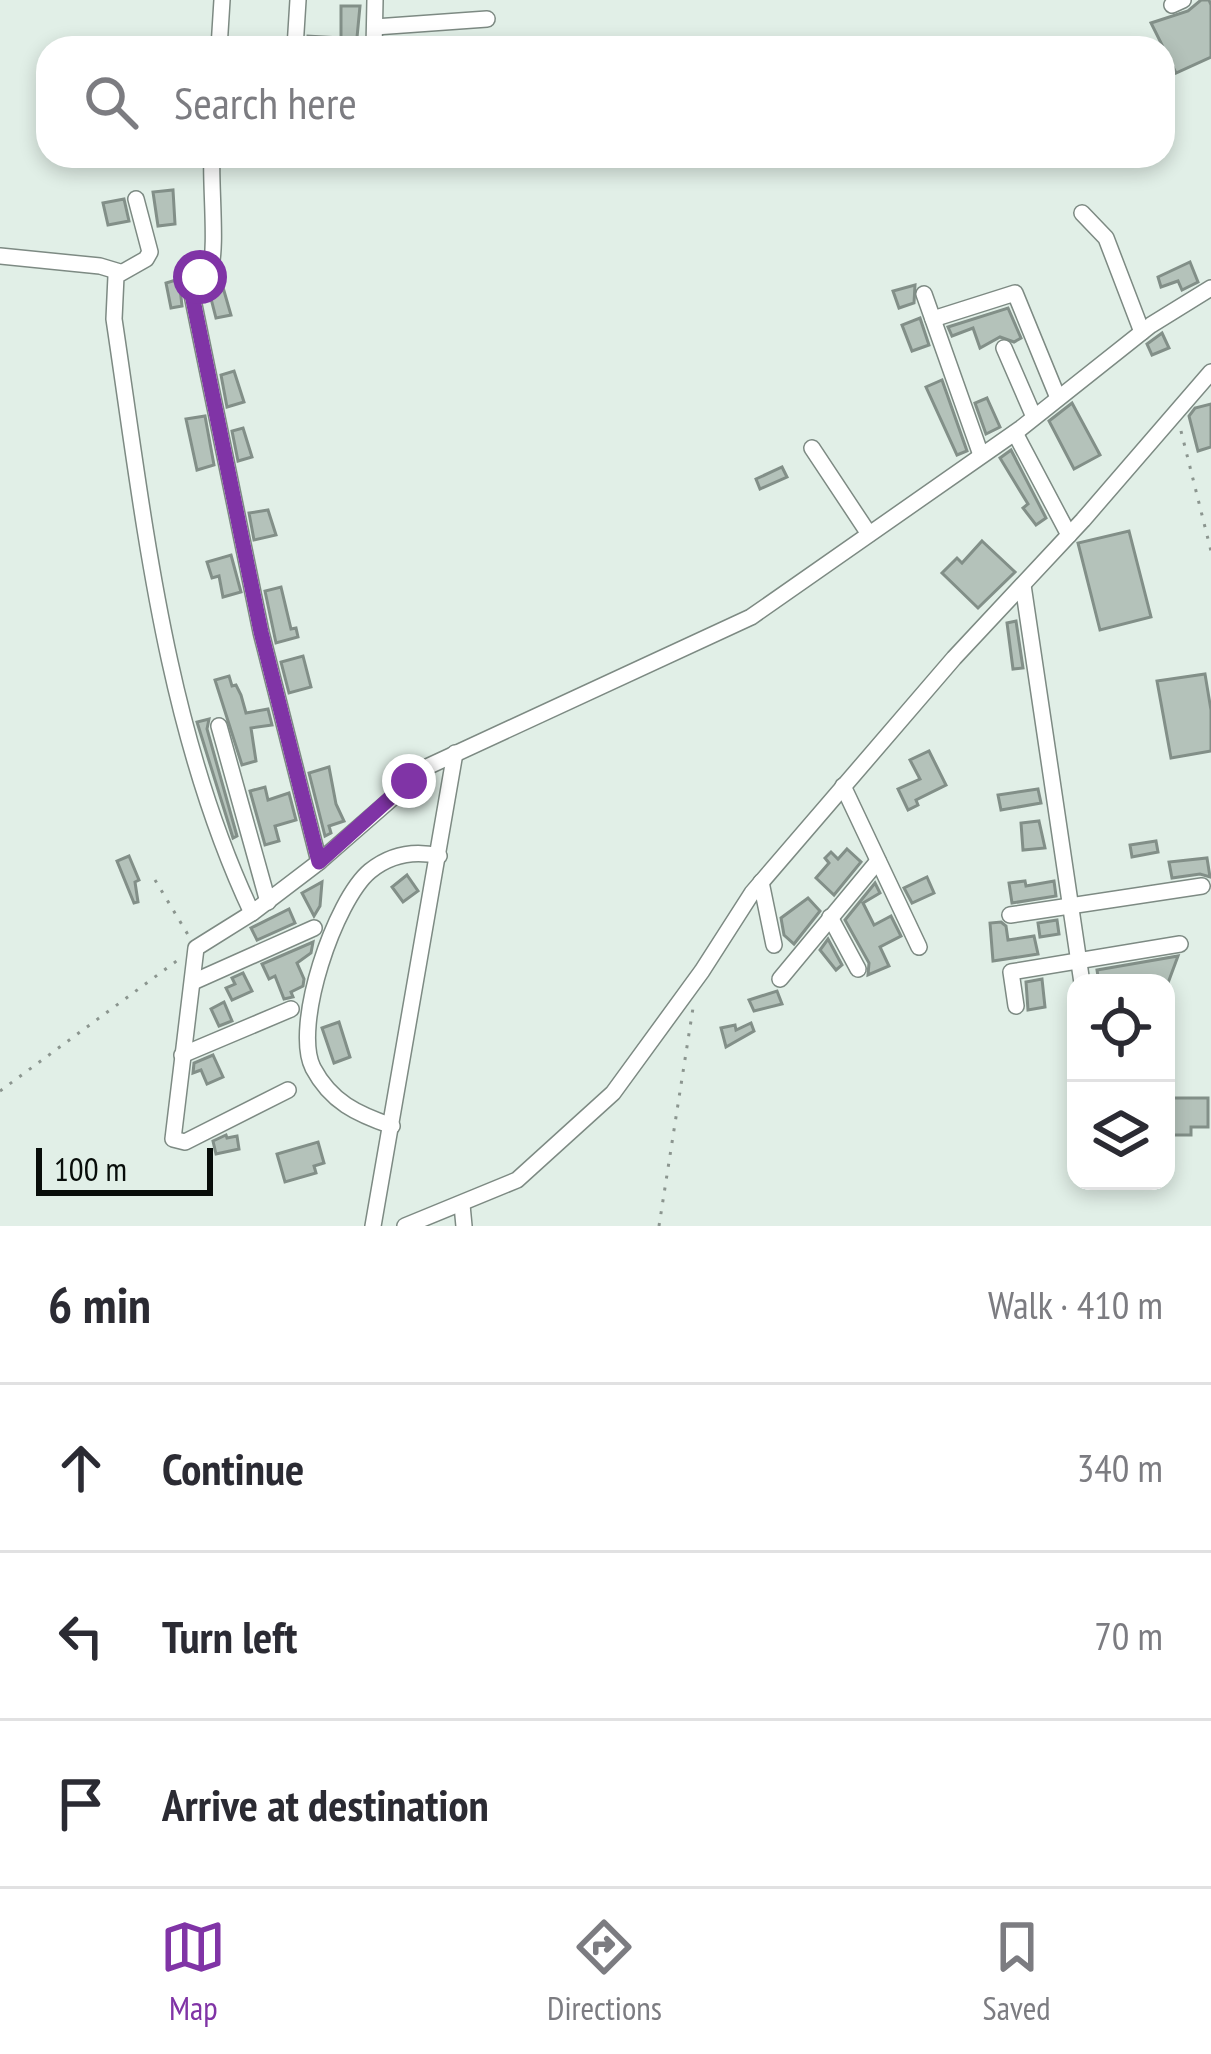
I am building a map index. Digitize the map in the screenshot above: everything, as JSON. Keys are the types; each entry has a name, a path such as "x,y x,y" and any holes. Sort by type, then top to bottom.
{"street":[{"path":"220,36 222,0"},
{"path":"296,36 298,0"},
{"path":"374,36 375,0"},
{"path":"374,27 487,20"},
{"path":"211,168 214,260 209,272 192,278 191,290 261,632 319,862"},
{"path":"136,199 150,252 146,259 120,272 114,319 158,612 219,844 252,914"},
{"path":"1082,213 1106,238 1142,332"},
{"path":"0,256 120,272"},
{"path":"288,1090 176,1143 172,1135 196,948 252,914 319,862 418,773 763,611 1015,433 1142,332 1211,288"},
{"path":"932,319 1015,292 1058,398"},
{"path":"923,294 981,455"},
{"path":"1004,348 1034,418"},
{"path":"405,1226 529,1172 614,1093 761,882 1211,372"},
{"path":"1015,433 1069,535"},
{"path":"812,448 869,534"},
{"path":"1023,585 1081,974"},
{"path":"219,726 268,902"},
{"path":"373,1226 455,753"},
{"path":"843,786 919,947"},
{"path":"392,1126 358,1114 332,1096 310,1063 310,999 322,956 365,875 389,858 421,852 439,856"},
{"path":"780,980 878,861"},
{"path":"761,882 774,945"},
{"path":"1010,915 1202,886"},
{"path":"830,917 858,969"},
{"path":"193,982 314,928"},
{"path":"1016,1006 1011,972 1180,944"},
{"path":"182,1055 291,1009"},
{"path":"462,1205 464,1226"}],"path":[{"path":"1173,413 1186,442 1211,551"},
{"path":"0,1091 196,948 155,880"},
{"path":"659,1226 698,976"}],"building":[{"path":"1201,0 1209,0 1211,57 1176,73 1175,36 1158,36 1151,23 1188,11"},
{"path":"341,6 360,6 357,36 341,36"},
{"path":"173,190 175,224 158,226 153,192"},
{"path":"124,199 129,221 108,225 103,203"},
{"path":"1190,262 1198,282 1182,290 1178,281 1161,287 1158,277"},
{"path":"220,277 231,315 216,318 208,287 203,287"},
{"path":"179,279 182,306 171,308 166,283"},
{"path":"915,285 914,303 899,308 893,291"},
{"path":"1008,308 1021,338 1014,342 1000,337 980,348 973,328 952,336 948,327"},
{"path":"920,318 929,345 912,351 902,325"},
{"path":"1162,333 1169,348 1152,355 1147,344"},
{"path":"234,371 244,402 227,407 221,375"},
{"path":"942,380 967,451 957,455 926,387"},
{"path":"987,398 1000,427 986,434 975,403"},
{"path":"1072,403 1100,455 1074,469 1049,421"},
{"path":"1211,404 1211,447 1198,451 1189,416 1195,408"},
{"path":"205,416 214,465 197,470 186,419"},
{"path":"243,428 252,457 238,461 232,431"},
{"path":"1011,450 1046,518 1036,525 1000,458"},
{"path":"782,467 787,477 760,489 756,479"},
{"path":"268,510 276,535 254,540 249,513"},
{"path":"1129,531 1151,617 1100,630 1078,543"},
{"path":"982,541 1015,572 978,608 942,573 957,558 962,563"},
{"path":"231,555 241,592 223,597 219,576 212,578 207,562"},
{"path":"281,587 291,629 296,628 298,637 276,643 265,591"},
{"path":"1016,621 1023,668 1013,669 1007,623"},
{"path":"303,656 311,687 289,693 281,662"},
{"path":"1205,674 1211,751 1171,758 1157,681"},
{"path":"229,676 246,713 268,709 272,725 251,728 256,761 242,765 215,680"},
{"path":"209,719 207,729 237,836 233,838 197,722"},
{"path":"929,751 946,785 916,800 918,805 908,810 898,789 920,779 910,760"},
{"path":"329,767 344,821 329,826 331,833 325,836 309,773"},
{"path":"265,787 268,800 289,793 296,820 275,826 279,841 265,845 250,791"},
{"path":"1038,789 1041,803 1001,810 998,795"},
{"path":"1039,821 1045,848 1023,850 1021,823"},
{"path":"1156,841 1158,852 1132,857 1130,845"},
{"path":"847,849 861,862 834,895 816,878 829,863 825,858 831,852 838,859"},
{"path":"129,856 139,880 135,882 138,902 134,903 117,861"},
{"path":"1207,858 1210,877 1172,878 1169,862"},
{"path":"407,875 418,891 403,902 392,887"},
{"path":"927,877 934,893 912,903 904,888"},
{"path":"1025,881 1026,886 1054,881 1056,896 1012,903 1009,883"},
{"path":"322,882 320,906 314,916 302,893"},
{"path":"875,883 880,893 863,903 874,925 891,916 901,936 880,947 889,966 868,975 869,963 845,920"},
{"path":"808,898 820,911 794,944 784,935 781,918"},
{"path":"289,909 295,923 257,940 251,928"},
{"path":"1057,920 1059,934 1040,937 1038,923"},
{"path":"1001,922 1008,940 1034,936 1038,954 993,961 990,923"},
{"path":"828,939 842,965 836,970 820,950"},
{"path":"313,942 311,953 297,963 303,986 284,999 275,976 269,979 262,964"},
{"path":"1178,956 1171,974 1098,974 1097,970"},
{"path":"243,973 252,991 232,1000 226,988"},
{"path":"1042,979 1045,1007 1028,1010 1026,982"},
{"path":"777,991 782,1004 754,1011 749,1000"},
{"path":"224,1002 232,1021 219,1026 211,1009"},
{"path":"339,1022 350,1057 334,1063 322,1028"},
{"path":"751,1023 754,1031 726,1047 721,1028 735,1025 736,1030"},
{"path":"213,1055 223,1077 207,1084 201,1070 193,1073 194,1063"},
{"path":"1175,1098 1208,1098 1208,1127 1191,1127 1191,1135 1175,1135"},
{"path":"237,1136 239,1149 216,1154 213,1141"},
{"path":"318,1142 324,1163 314,1166 316,1173 285,1182 277,1154"}],"route":[{"path":"200,277 192,278 191,290 261,632 319,862 409,781"}]}
